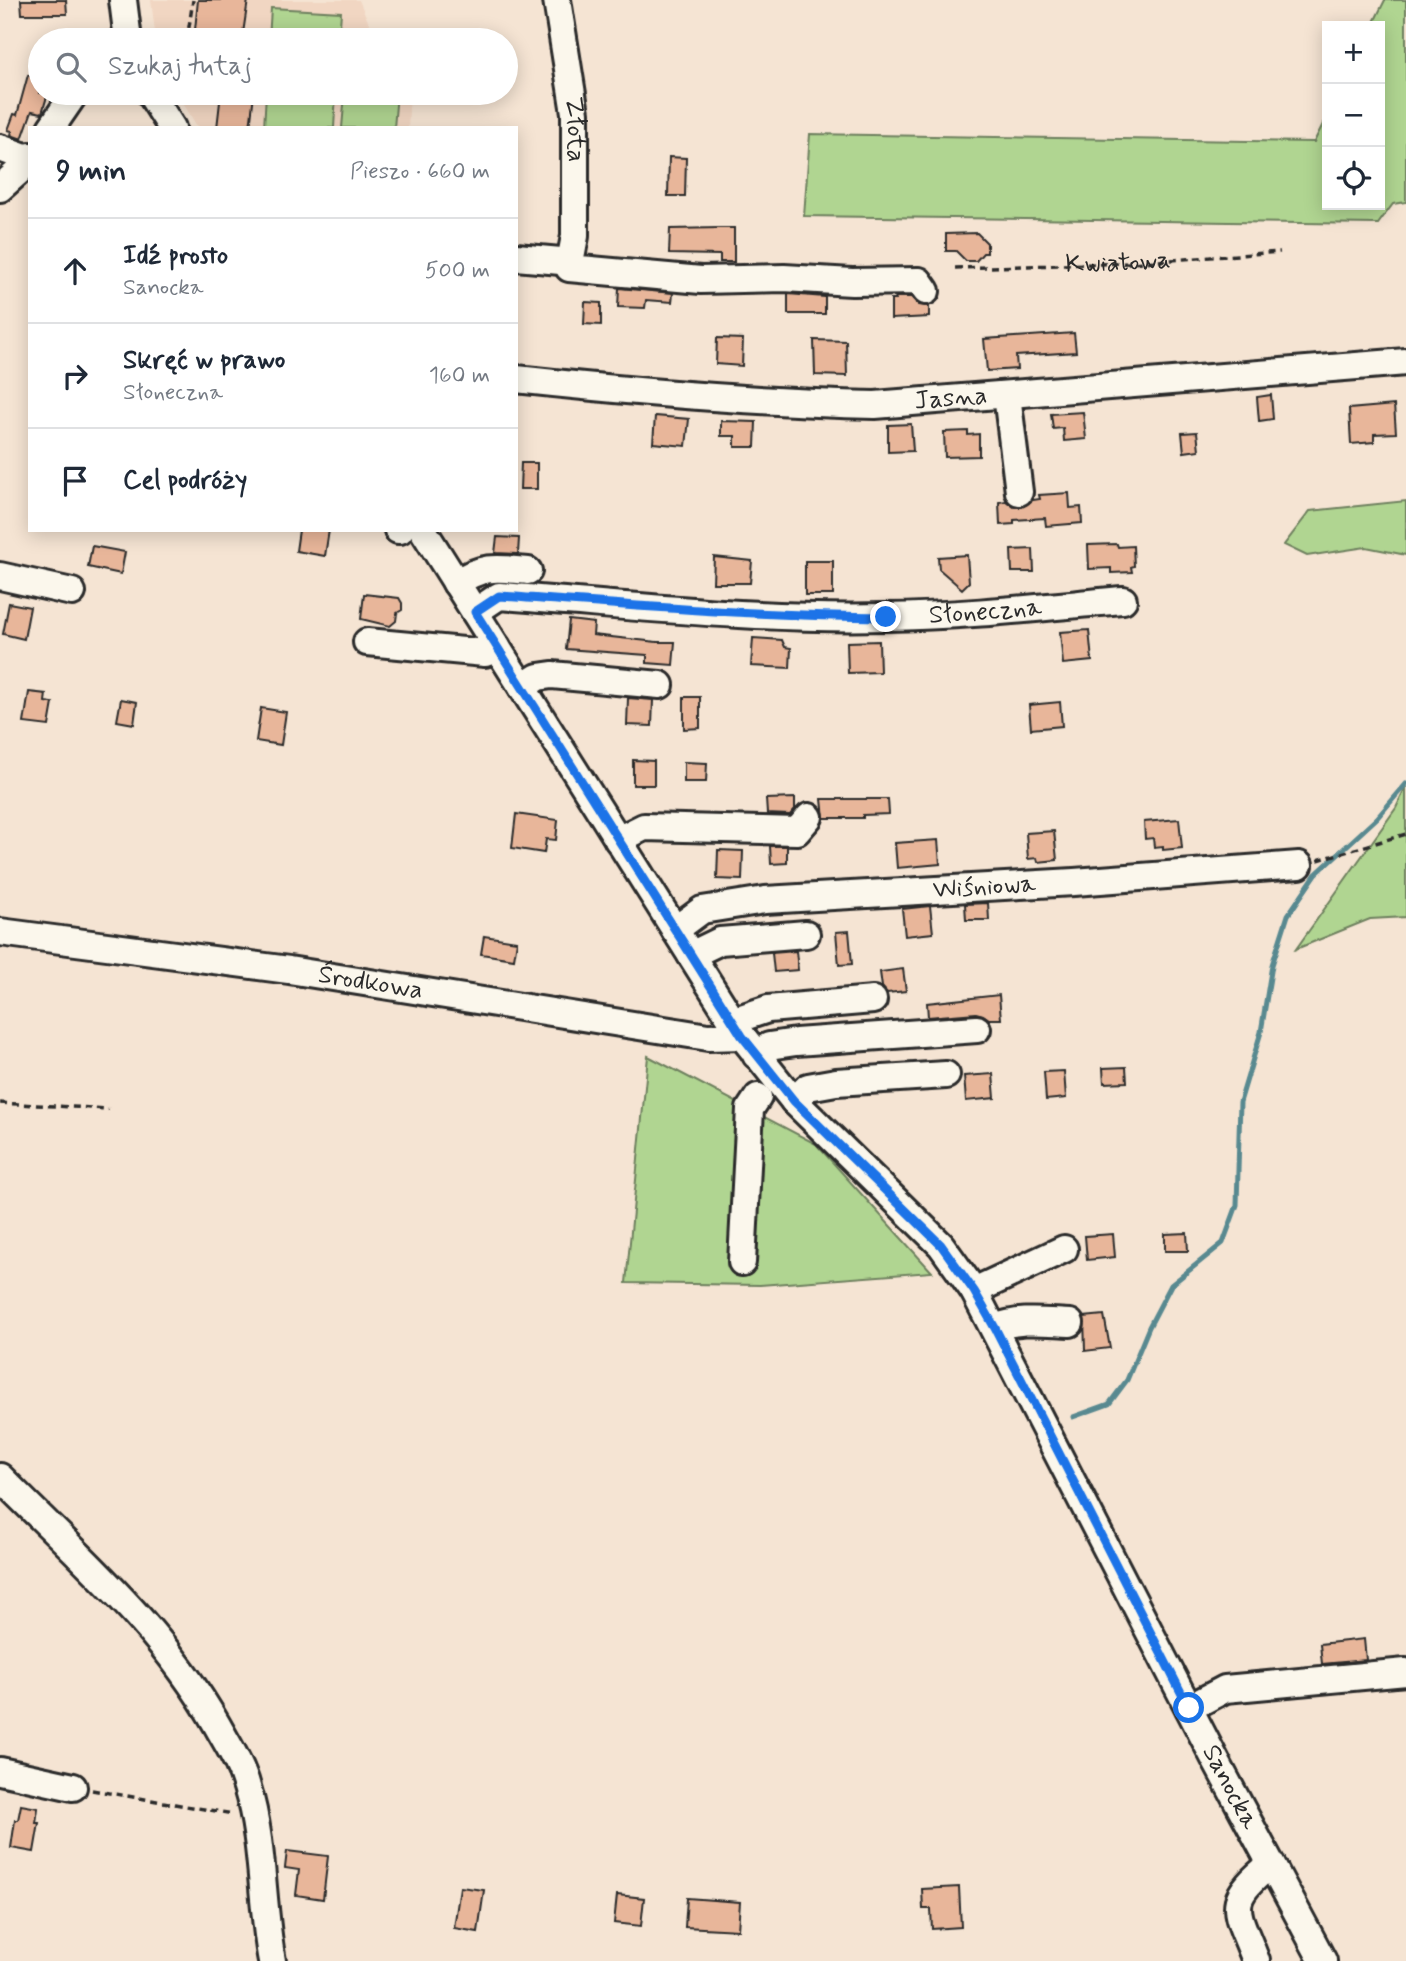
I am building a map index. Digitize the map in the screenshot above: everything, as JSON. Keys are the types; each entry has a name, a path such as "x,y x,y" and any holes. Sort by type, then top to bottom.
{"street":[{"path":"123,0 124,28"},
{"name":"Złota","path":"557,0 575,113 575,236 572,262"},
{"path":"52,126 67,105"},
{"path":"158,105 171,126"},
{"path":"0,148 28,157"},
{"path":"0,188 28,158"},
{"path":"518,257 572,262 569,268 701,280 784,278 852,282 919,281 926,292"},
{"name":"Jasna","path":"518,379 690,396 875,405 1395,363"},
{"path":"1007,395 1019,492"},
{"name":"Sanocka","path":"424,532 743,1037 794,1101 932,1235 974,1291 1270,1864 1323,1961"},
{"path":"456,583 472,572 486,568 528,571"},
{"path":"0,576 72,592"},
{"name":"Słoneczna","path":"475,612 499,596 805,617 886,617 1006,611 1123,600"},
{"path":"367,642 485,653 497,648"},
{"path":"522,687 538,677 552,675 660,685"},
{"path":"621,845 644,827 797,831 809,817"},
{"path":"621,845 650,837 752,842"},
{"name":"Wiśniowa","path":"675,930 702,910 765,900 1074,882 1299,865"},
{"name":"Środkowa","path":"0,932 289,970 708,1037 743,1037"},
{"path":"691,955 720,941 806,934"},
{"path":"873,1000 768,1009 743,1037 769,1046 977,1029"},
{"path":"794,1101 808,1087 836,1082 946,1075"},
{"path":"741,1262 750,1109 758,1097"},
{"path":"974,1291 1064,1249"},
{"path":"995,1328 1023,1321 1070,1323"},
{"path":"0,1476 123,1598 176,1660 201,1697 241,1769 248,1789 272,1961"},
{"path":"1189,1708 1225,1689 1406,1672"},
{"path":"0,1770 73,1787"},
{"path":"1256,1961 1237,1909 1239,1896 1247,1883 1270,1864"}],"path":[{"path":"188,28 192,0"},
{"name":"Kwiatowa","path":"955,268 1130,263 1280,252"},
{"path":"1299,865 1406,834"},
{"path":"0,1103 109,1109"},
{"path":"73,1787 253,1817"}],"shaded area":[{"path":"151,0 359,0 371,28 154,28"},
{"path":"184,105 409,105 408,126 197,126"}],"green space":[{"path":"1385,0 1406,0 1406,202 1393,204 1378,224 804,216 810,134 1314,142 1322,126 1322,210 1385,210 1385,21 1374,21"},
{"path":"271,8 341,12 340,28 270,28"},
{"path":"265,105 335,105 334,126 264,126"},
{"path":"344,105 396,105 394,126 342,126"},
{"path":"1406,501 1406,555 1366,547 1307,556 1284,545 1310,511"},
{"path":"1406,787 1406,917 1370,919 1296,949 1396,808"},
{"path":"648,1056 816,1144 932,1272 760,1285 626,1283"}],"building":[{"path":"21,0 66,0 67,14 22,14"},
{"path":"198,0 248,0 244,28 195,28"},
{"path":"28,75 28,105 44,105 42,113 32,111 22,139 11,135 12,131 8,130 14,114 17,115"},
{"path":"220,105 253,105 250,126 217,126"},
{"path":"669,157 686,158 685,196 668,196"},
{"path":"734,228 734,262 720,262 720,255 669,254 670,229"},
{"path":"977,233 987,243 987,253 983,253 976,261 966,261 956,251 946,251 946,234"},
{"path":"619,288 673,293 672,302 646,300 645,308 618,307"},
{"path":"788,294 825,297 825,314 788,314"},
{"path":"895,297 911,297 919,305 929,306 929,317 891,319 891,300 896,300"},
{"path":"585,302 601,303 601,325 584,324"},
{"path":"1074,333 1076,352 1016,356 1017,369 987,371 984,339"},
{"path":"717,338 743,339 742,366 716,364"},
{"path":"814,340 846,341 847,376 815,375"},
{"path":"1271,395 1273,419 1259,421 1257,397"},
{"path":"1394,405 1396,433 1374,434 1374,442 1351,444 1349,409"},
{"path":"1083,412 1086,439 1064,441 1063,428 1053,429 1051,414"},
{"path":"655,416 689,419 686,446 653,443"},
{"path":"721,421 756,422 755,447 735,447 735,436 721,436"},
{"path":"911,424 913,451 888,452 888,425"},
{"path":"968,431 968,435 979,434 979,456 945,457 944,432"},
{"path":"1197,432 1199,450 1184,452 1182,433"},
{"path":"521,463 537,463 537,489 520,489"},
{"path":"1069,493 1070,508 1081,507 1082,523 1046,526 1045,518 1014,520 1014,524 1000,525 999,502 1006,501 1014,507 1022,507 1040,499 1039,495"},
{"path":"299,532 329,532 325,556 296,551"},
{"path":"497,537 519,538 518,554 495,553"},
{"path":"1117,544 1118,547 1133,546 1132,572 1111,573 1111,568 1089,569 1088,545"},
{"path":"92,546 125,552 121,574 88,567"},
{"path":"1033,549 1034,572 1012,572 1011,550"},
{"path":"967,555 969,582 962,589 939,569 938,557"},
{"path":"714,557 752,561 750,583 713,583"},
{"path":"805,561 833,561 833,595 805,595"},
{"path":"364,594 399,598 402,610 397,613 396,621 390,626 361,619"},
{"path":"9,603 30,607 24,639 3,634"},
{"path":"569,620 594,623 593,635 675,642 673,665 647,663 647,655 566,649"},
{"path":"1089,630 1092,661 1063,664 1060,632"},
{"path":"753,638 782,640 785,647 791,648 790,668 751,666"},
{"path":"879,641 880,672 848,673 847,642"},
{"path":"29,692 46,694 45,702 53,703 49,726 24,723"},
{"path":"684,697 700,697 700,728 684,729"},
{"path":"628,698 653,700 652,726 627,725"},
{"path":"121,699 137,702 134,724 117,721"},
{"path":"1060,702 1062,726 1031,729 1029,705"},
{"path":"261,708 286,712 281,745 256,741"},
{"path":"633,760 654,761 654,785 633,785"},
{"path":"684,762 707,763 706,782 684,782"},
{"path":"795,798 795,809 790,815 767,814 766,799"},
{"path":"822,799 888,799 889,814 863,815 863,818 824,818"},
{"path":"516,814 558,820 556,840 546,839 544,853 512,848"},
{"path":"1179,819 1182,848 1163,850 1163,846 1154,847 1153,838 1145,839 1144,822"},
{"path":"1054,831 1057,860 1038,862 1037,858 1028,859 1026,833"},
{"path":"938,840 940,864 897,868 895,843"},
{"path":"770,846 787,846 787,863 771,864"},
{"path":"718,850 743,851 742,880 717,879"},
{"path":"988,903 989,920 966,920 965,904"},
{"path":"930,906 933,933 905,936 902,909"},
{"path":"849,931 852,964 839,965 836,932"},
{"path":"484,936 517,941 514,959 481,954"},
{"path":"796,951 798,970 774,972 772,953"},
{"path":"903,969 906,991 887,993 882,987 880,972"},
{"path":"999,995 1001,1019 989,1019 976,1013 928,1017 927,1003"},
{"path":"1126,1067 1127,1082 1104,1083 1103,1068"},
{"path":"1064,1071 1066,1098 1046,1100 1044,1072"},
{"path":"993,1074 995,1098 966,1101 964,1076"},
{"path":"1187,1233 1188,1251 1165,1251 1165,1234"},
{"path":"1113,1234 1115,1257 1087,1260 1085,1236"},
{"path":"1104,1315 1110,1348 1085,1351 1084,1317"},
{"path":"1364,1639 1366,1660 1322,1664 1320,1644"},
{"path":"21,1805 38,1808 36,1823 39,1823 34,1852 11,1848 15,1820 18,1820"},
{"path":"287,1851 328,1856 323,1899 296,1895 299,1870 285,1868"},
{"path":"460,1887 484,1890 478,1932 454,1928"},
{"path":"959,1887 961,1927 932,1929 931,1909 923,1909 922,1889"},
{"path":"617,1895 644,1898 641,1926 614,1923"},
{"path":"687,1898 740,1902 738,1930 685,1927"}],"waterway":[{"path":"1073,1417 1109,1404 1127,1380 1149,1327 1171,1285 1223,1243 1237,1205 1240,1102 1261,1032 1272,965 1288,915 1316,874 1377,818 1406,784"}],"route":[{"path":"886,617 805,617 499,596 475,612 742,1036 794,1101 941,1245 974,1291 1189,1708"}]}
